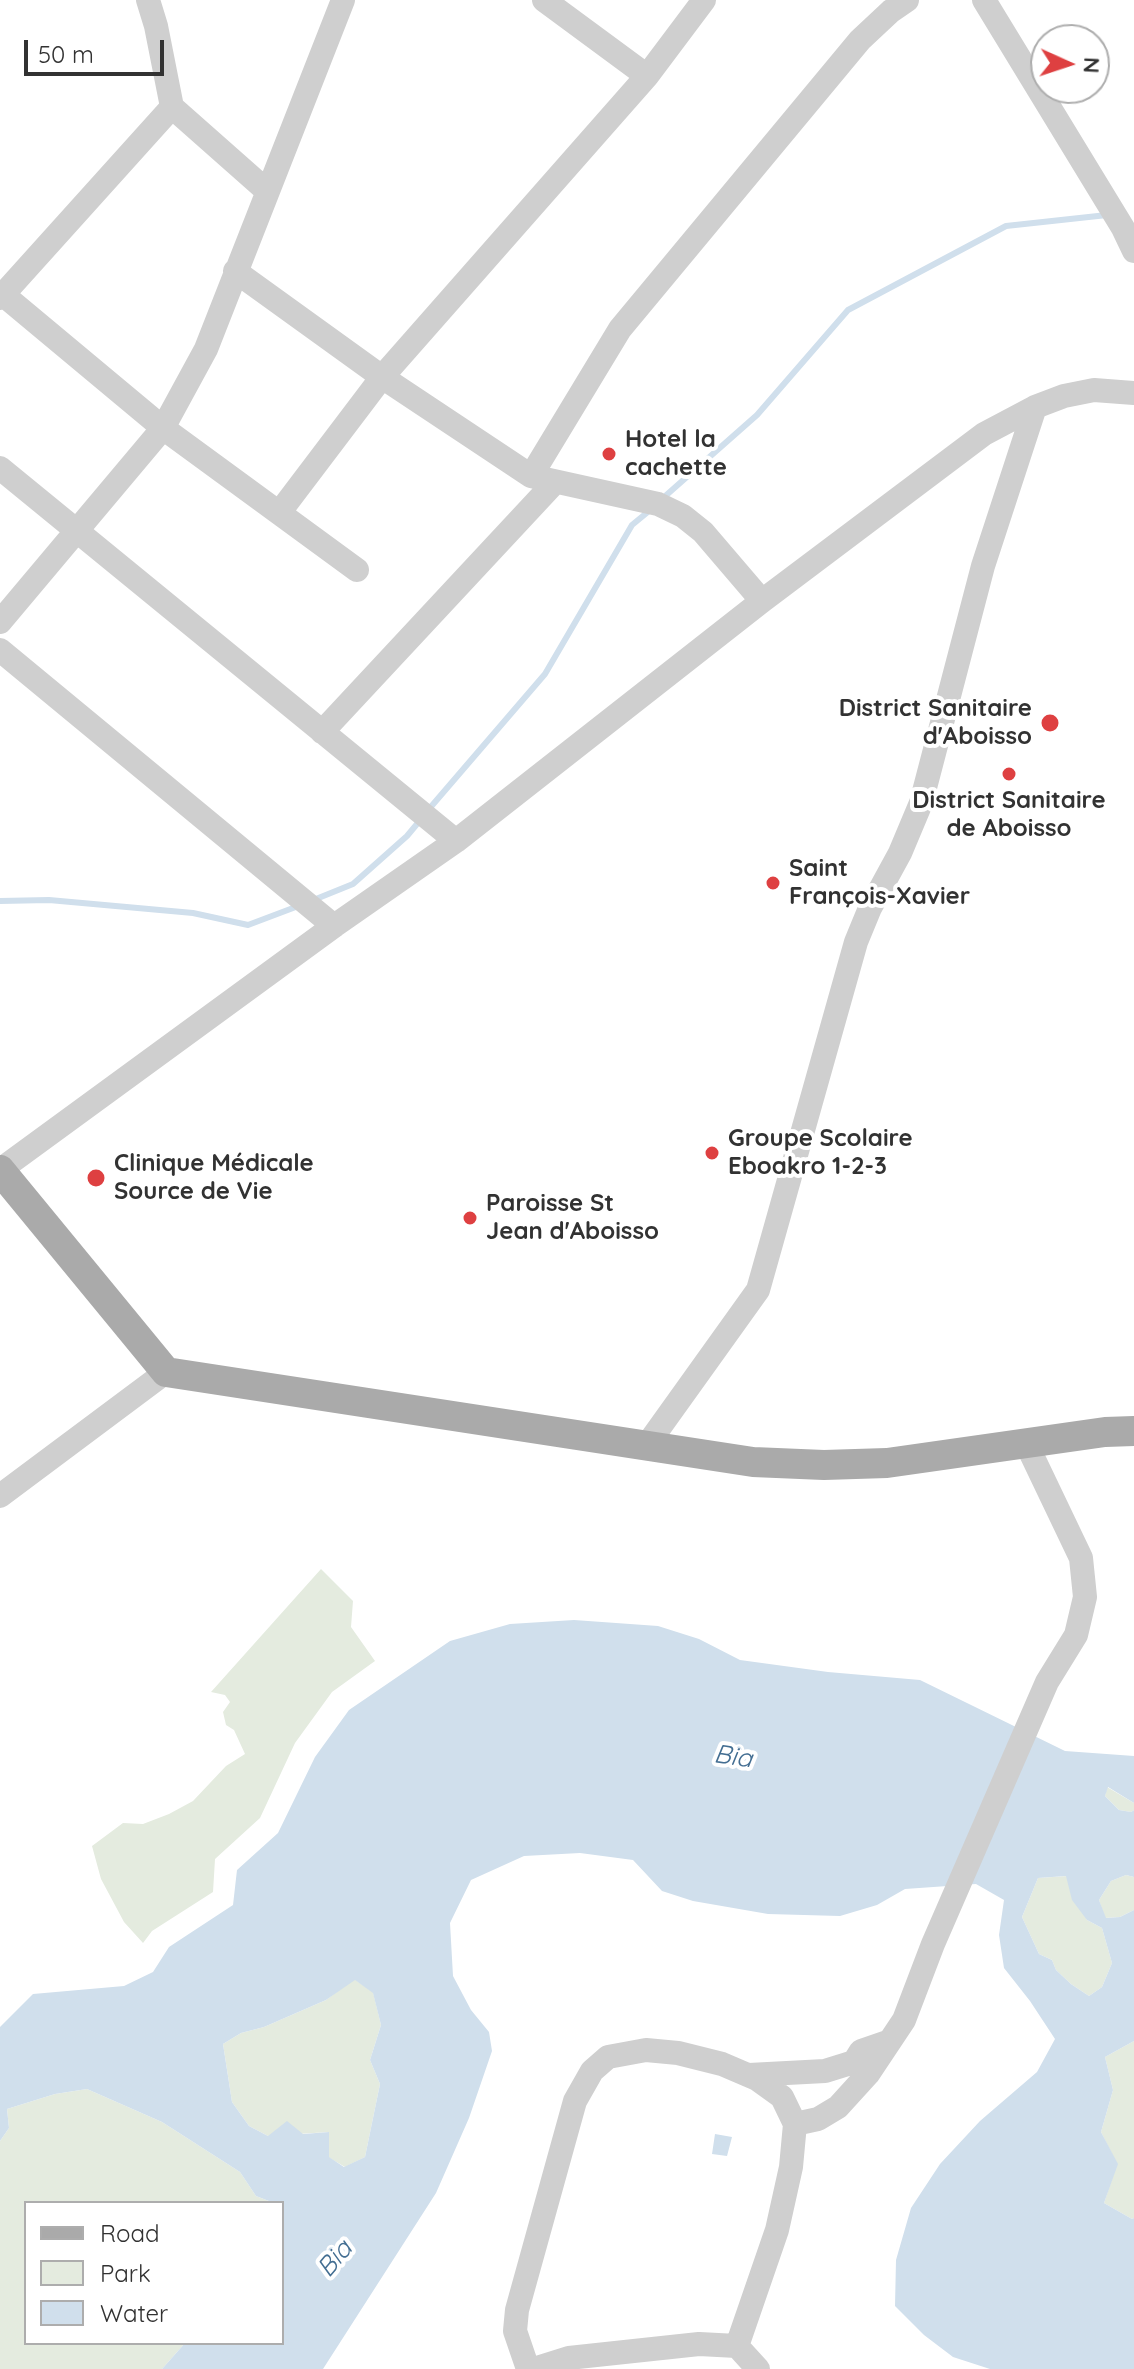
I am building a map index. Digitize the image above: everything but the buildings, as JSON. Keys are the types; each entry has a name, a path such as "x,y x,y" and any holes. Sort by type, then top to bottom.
{"main road":[{"path":"0,1170 166,1372 753,1462 824,1465 887,1463 1105,1432 1134,1431"}],"street":[{"path":"148,0 172,107 267,191"},
{"path":"0,622 163,428 206,349 343,0"},
{"path":"544,0 647,76"},
{"path":"279,513 382,377 647,76 704,0"},
{"path":"322,732 543,479 620,329 860,40 907,0"},
{"path":"984,0 1134,251"},
{"path":"172,107 1,295 163,428 357,570"},
{"path":"235,271 382,377 543,479 658,504 683,516 703,532 762,601"},
{"path":"0,1170 334,926 456,841 762,601 984,434 1035,407 1064,396 1094,390 1134,393"},
{"path":"647,1445 758,1290 856,942 921,803 983,566 1035,407"},
{"path":"0,468 456,841"},
{"path":"0,650 334,926"},
{"path":"0,1496 166,1372"},
{"path":"795,2124 818,2119 838,2107 868,2074 904,2020 933,1944 1047,1682 1076,1635 1085,1597 1081,1558 1027,1445"},
{"path":"749,2075 825,2071 854,2062 861,2051 890,2041"},
{"path":"737,2346 777,2230 791,2167 795,2124 782,2097 757,2079 722,2064 678,2053 646,2050 608,2057 592,2071 575,2101 517,2310 515,2331 531,2369 569,2358 699,2344 737,2346 758,2369"}],"green space":[{"path":"321,1569 353,1601 351,1627 375,1661 332,1692 295,1743 260,1818 215,1859 213,1892 152,1931 143,1943 124,1922 101,1879 92,1846 123,1823 143,1824 193,1801 226,1766 245,1754 234,1730 226,1725 223,1712 230,1702 225,1695 211,1692"},
{"path":"1107,1787 1134,1803 1134,1810 1119,1810 1105,1796"},
{"path":"1126,1875 1134,1877 1134,1910 1120,1917 1105,1918 1099,1900 1111,1881"},
{"path":"1067,1876 1087,1920 1102,1928 1112,1963 1102,1987 1089,1996 1056,1970 1052,1960 1039,1954 1022,1917 1038,1878"},
{"path":"354,1979 373,1992 381,2025 370,2060 380,2084 365,2157 345,2167 328,2157 329,2132 268,2136 249,2126 232,2102 223,2044 241,2033 264,2027 326,2000"},
{"path":"1134,2041 1132,2219 1104,2203 1117,2164 1101,2132 1113,2090 1105,2057"},
{"path":"87,2089 162,2122 240,2172 256,2196 269,2201 24,2201 24,2345 183,2345 162,2369 0,2369 0,2141 9,2128 7,2109 55,2094"}],"water":[{"name":"Bia","path":"574,1620 658,1626 699,1639 740,1660 920,1680 1065,1751 1134,1756 1134,1803 1108,1787 1105,1796 1119,1810 1134,1810 1134,1877 1126,1875 1111,1881 1099,1900 1106,1918 1120,1917 1134,1910 1134,2041 1105,2057 1113,2090 1101,2132 1118,2164 1104,2203 1134,2218 1134,2369 990,2369 953,2357 924,2335 895,2306 896,2260 911,2208 940,2164 980,2121 1037,2072 1055,2039 1004,1968 999,1935 1004,1900 976,1884 905,1889 877,1905 840,1916 768,1914 693,1901 662,1891 633,1860 580,1853 524,1856 471,1880 450,1923 453,1976 471,2010 489,2032 492,2051 469,2118 436,2193 323,2369 162,2369 183,2345 284,2345 284,2201 269,2201 256,2196 240,2172 162,2122 87,2089 55,2094 7,2109 9,2128 0,2141 0,2027 33,1994 124,1986 153,1972 169,1947 233,1905 237,1870 278,1833 315,1757 349,1710 450,1641 510,1624","holes":["1066,1876 1072,1900 1087,1920 1102,1928 1112,1963 1102,1987 1089,1996 1056,1970 1052,1960 1039,1954 1022,1917 1038,1878","355,1980 373,1993 381,2025 370,2060 380,2084 365,2157 344,2167 329,2157 329,2132 303,2134 287,2121 268,2136 249,2126 232,2102 223,2044 241,2033 264,2027 326,2000"]},
{"path":"715,2134 732,2137 727,2156 712,2154"}],"waterway":[{"path":"663,498 757,415 848,310 1006,226 1107,215"},
{"path":"429,809 545,674 632,525 649,511"},
{"path":"311,901 353,884 407,836 422,818"},
{"path":"0,901 49,900 193,913 248,925 301,905"}],"place":[{"name":"Hotel la cachette","path":"609,454"},
{"name":"District Sanitaire d'Aboisso","path":"1050,723"},
{"name":"District Sanitaire de Aboisso","path":"1009,774"},
{"name":"Saint François-Xavier","path":"773,883"},
{"name":"Groupe Scolaire Eboakro 1-2-3","path":"712,1153"},
{"name":"Clinique Médicale Source de Vie","path":"96,1178"},
{"name":"Paroisse St Jean d'Aboisso","path":"470,1218"}]}
